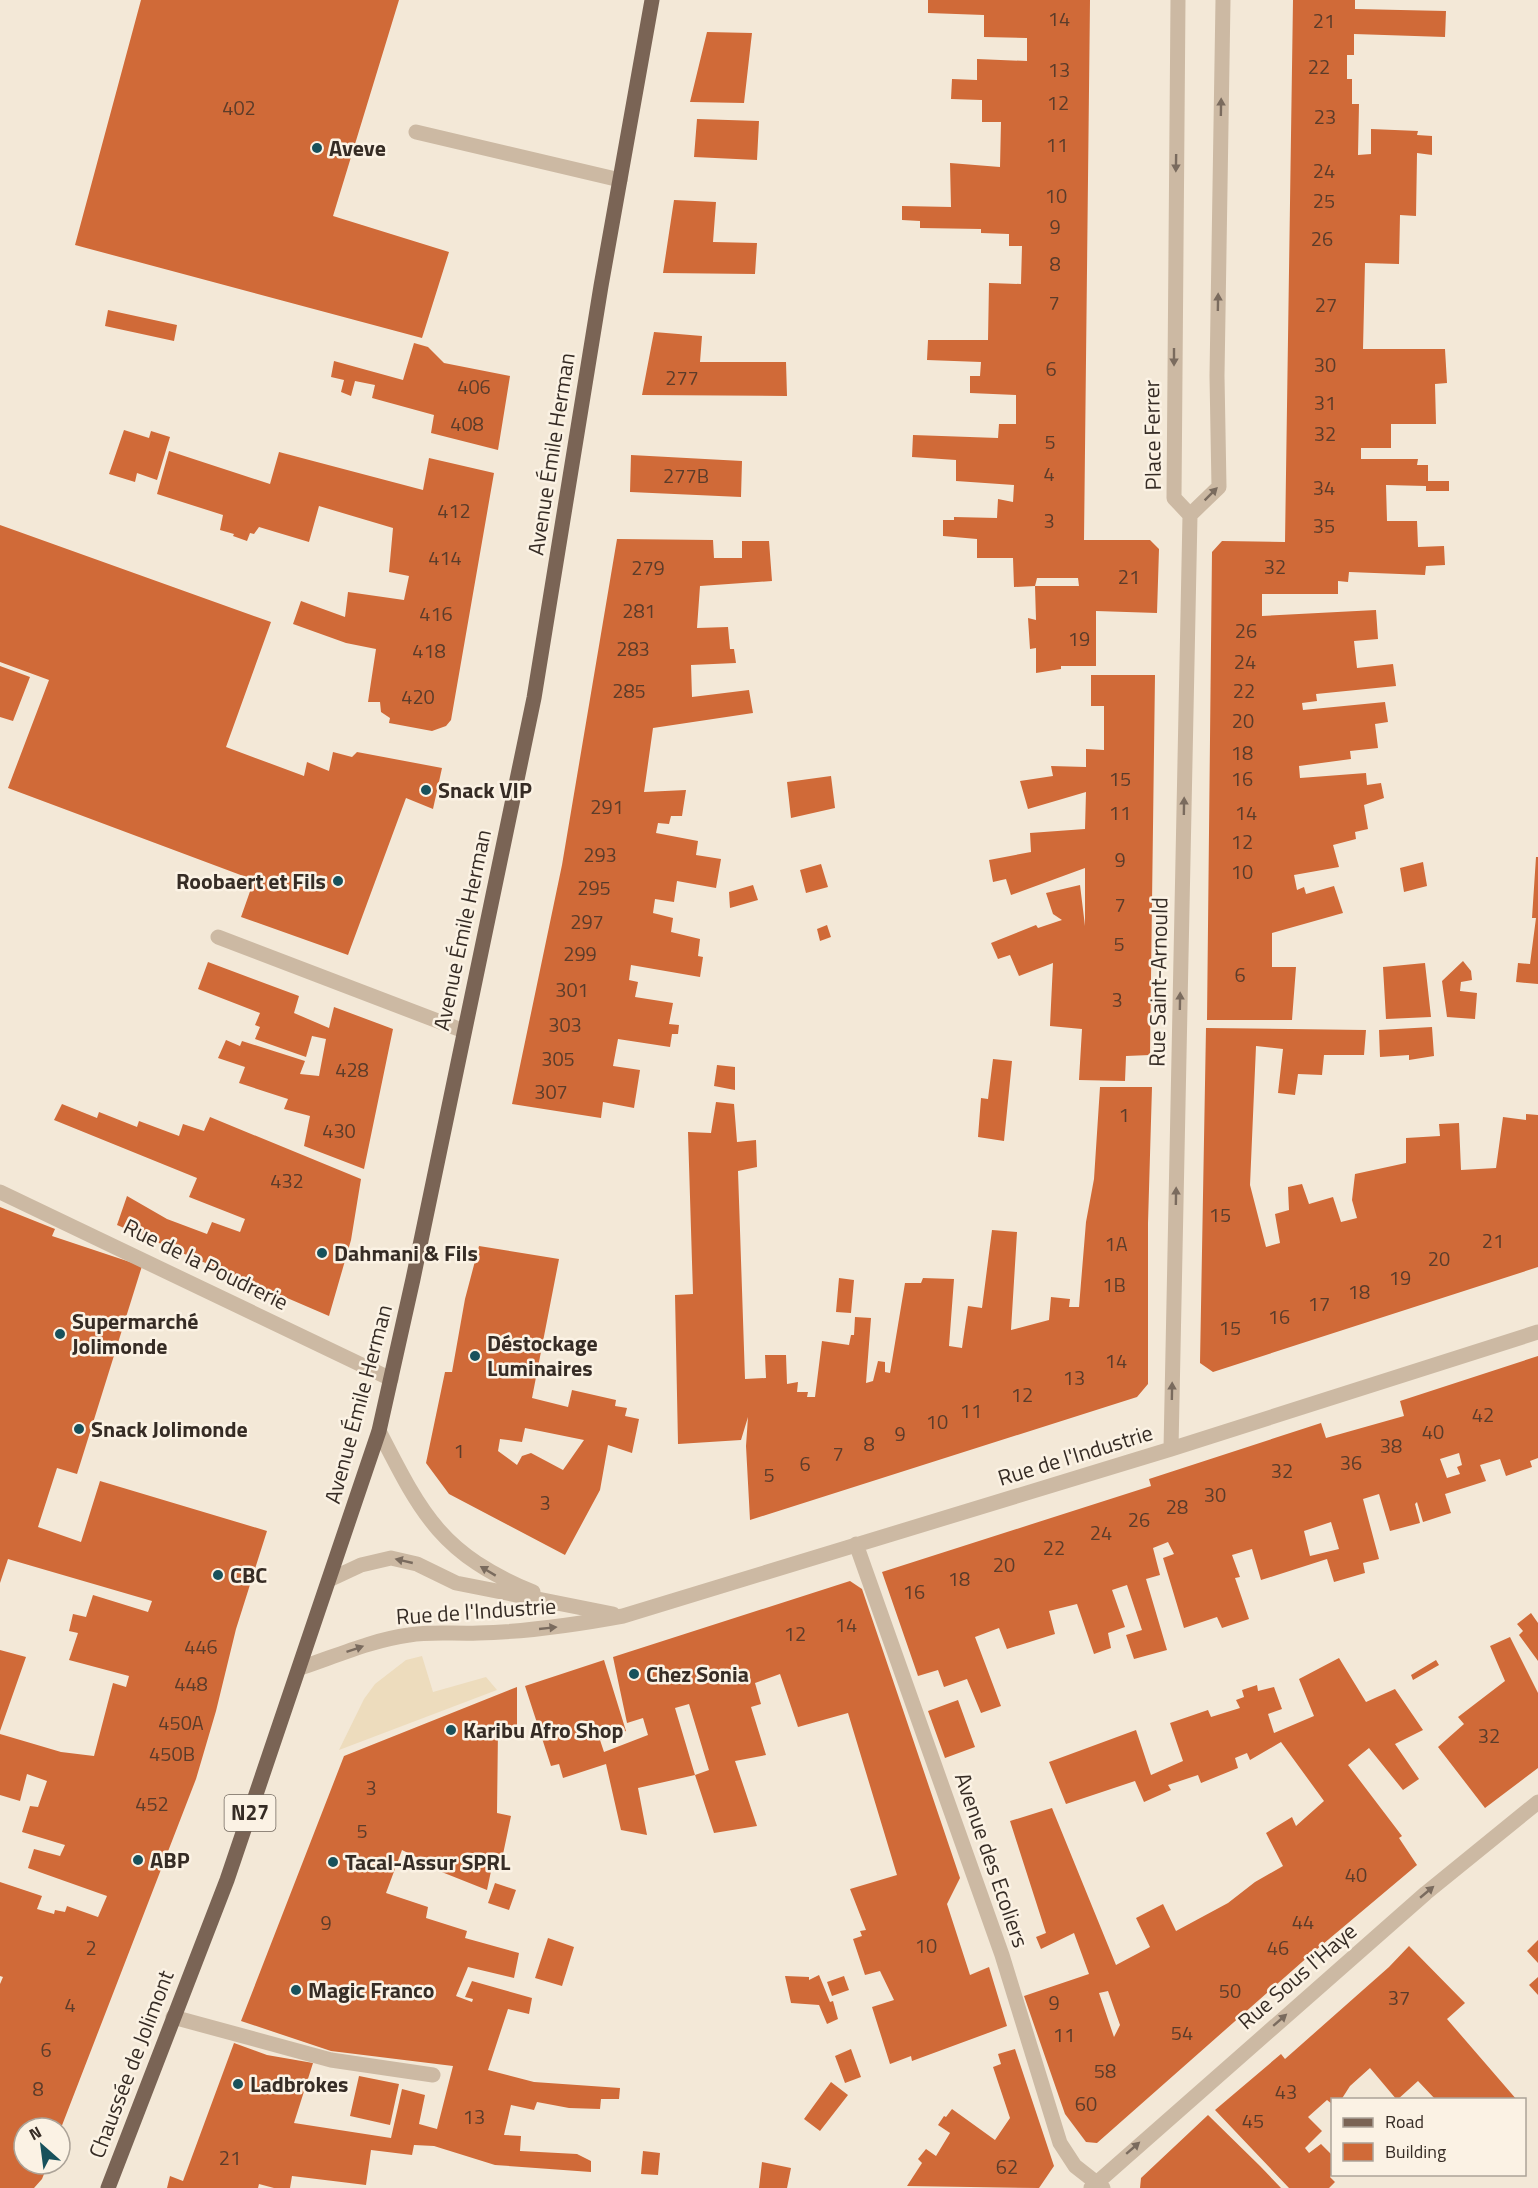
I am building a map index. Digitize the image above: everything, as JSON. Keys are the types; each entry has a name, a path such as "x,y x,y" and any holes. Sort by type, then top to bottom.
{"main road":[{"name":"Avenue Émile Herman","path":"331,1578 379,1431 391,1379 534,698 652,0"},
{"name":"N27","path":"300,1668 331,1578"},
{"name":"Chaussée de Jolimont","path":"108,2188 227,1881 300,1668"}],"street":[{"name":"Place Ferrer","path":"1178,0 1174,498 1190,515"},
{"path":"1190,515 1219,487 1217,376 1223,0"},
{"path":"416,132 620,180"},
{"name":"Rue Saint-Arnould","path":"1171,1449 1190,515"},
{"path":"218,937 464,1031"},
{"name":"Rue de la Poudrerie","path":"0,1192 95,1235 391,1379"},
{"name":"Rue de l'Industrie","path":"300,1668 368,1645 408,1635 437,1632 476,1634 524,1631 622,1616 1171,1449 1538,1332"},
{"name":"Rue de l'Industrie","path":"379,1431 416,1503 464,1557 501,1579 561,1603"},
{"name":"Avenue des Ecoliers","path":"856,1544 1002,1955 1060,2143 1075,2166 1096,2186"},
{"name":"Rue de l'Industrie","path":"331,1578 361,1564 391,1558 417,1564 456,1583 622,1616"},
{"name":"Rue Sous l'Haye","path":"1096,2186 1426,1893 1538,1802"},
{"path":"173,2016 332,2060 434,2075"}],"shaded area":[{"path":"422,1656 433,1692 486,1677 497,1690 339,1750 364,1699 375,1684 406,1660"}],"building":[{"path":"141,0 399,0 333,216 449,252 422,338 75,245"},
{"path":"928,0 1090,0 1084,540 1150,540 1159,549 1157,613 1096,611 1096,666 1061,666 1061,669 1036,673 1036,648 1030,649 1028,618 1036,620 1035,586 1014,587 1013,558 977,558 977,539 943,536 943,520 954,520 954,517 997,518 998,499 1013,502 1014,485 956,481 956,460 912,457 913,435 998,438 999,424 1016,424 1016,395 970,393 970,376 980,376 981,362 927,360 928,340 988,340 989,283 1021,284 1022,246 1009,246 1009,234 981,233 981,229 920,228 920,221 902,220 902,206 951,207 950,163 1000,167 1001,122 982,122 982,100 951,99 952,79 977,80 977,59 1027,61 1027,38 984,37 984,15 928,13","holes":["1037,578 1078,578 1079,586 1035,586"]},
{"path":"1293,0 1355,0 1355,9 1446,11 1445,37 1354,34 1354,55 1347,55 1347,79 1352,79 1352,104 1359,104 1358,155 1371,154 1371,129 1418,131 1417,135 1432,136 1432,155 1417,153 1416,216 1400,215 1399,264 1365,263 1363,349 1445,349 1447,383 1435,384 1436,424 1391,424 1391,448 1361,448 1361,459 1418,459 1417,465 1428,465 1428,481 1449,481 1449,491 1426,491 1426,486 1386,485 1387,521 1417,521 1418,547 1444,546 1445,565 1426,566 1425,575 1349,572 1348,582 1338,581 1338,594 1262,594 1262,616 1376,610 1378,639 1354,641 1357,668 1393,664 1396,686 1316,694 1317,701 1302,703 1303,710 1385,702 1388,722 1375,724 1378,748 1350,751 1351,759 1299,766 1300,778 1366,773 1367,785 1381,783 1384,798 1364,805 1368,829 1355,832 1356,839 1333,845 1339,867 1294,875 1297,890 1304,887 1306,894 1334,886 1343,913 1272,933 1272,967 1296,967 1292,1020 1207,1020 1212,552 1222,541 1285,542"},
{"path":"707,32 752,33 744,103 690,102"},
{"path":"697,119 759,121 757,160 694,157"},
{"path":"674,200 716,202 713,242 757,243 755,274 663,273"},
{"path":"108,310 177,325 174,341 105,326"},
{"path":"654,332 702,336 700,362 786,362 787,396 642,395"},
{"path":"414,343 428,347 444,363 510,376 498,450 431,433 434,415 372,398 375,385 355,381 351,396 341,392 344,380 331,377 334,361 403,380"},
{"path":"124,430 149,438 151,431 170,437 157,480 137,473 135,482 109,474"},
{"path":"169,451 270,484 279,452 423,490 429,458 494,473 451,720 446,726 432,731 389,723 390,718 381,712 380,702 368,702 376,649 346,643 293,624 301,601 345,617 348,592 404,600 409,576 389,572 393,528 319,506 309,542 259,527 254,534 250,533 247,541 220,530 223,515 157,494"},
{"path":"631,455 742,461 741,497 630,492"},
{"path":"0,525 271,622 226,747 304,776 307,762 329,771 333,752 352,757 357,752 442,768 433,809 406,798 348,955 241,917 254,880 8,788 49,680 0,662"},
{"path":"617,539 713,540 714,558 742,558 742,541 769,541 772,581 700,586 697,628 728,627 730,649 734,649 736,663 691,665 692,697 749,690 753,713 653,728 644,792 686,790 682,816 671,816 669,824 658,823 656,833 698,841 696,855 721,859 716,888 677,881 674,902 655,899 653,913 673,918 671,932 700,939 698,956 703,957 700,977 631,965 629,980 638,982 635,997 673,1003 669,1024 679,1025 678,1034 672,1034 670,1047 618,1039 613,1066 640,1070 634,1108 603,1102 601,1118 512,1104 562,865"},
{"path":"0,666 30,677 13,721 0,717"},
{"path":"1091,675 1155,675 1150,1055 1126,1056 1125,1081 1079,1080 1082,1029 1050,1026 1053,963 1019,976 1010,955 998,959 991,943 1036,925 1038,928 1062,920 1053,914 1046,893 1080,885 1085,926 1085,868 1011,895 1006,879 993,882 989,860 1031,852 1030,833 1085,829 1086,792 1028,809 1020,781 1053,776 1051,766 1086,767 1086,749 1104,750 1104,706 1091,706"},
{"path":"831,776 835,808 791,818 787,782"},
{"path":"1536,857 1538,857 1538,984 1516,982 1518,963 1530,964 1536,918 1532,918"},
{"path":"1423,862 1427,886 1404,892 1400,868"},
{"path":"821,864 828,887 806,893 800,870"},
{"path":"753,885 758,900 730,908 729,892"},
{"path":"827,925 831,937 820,941 817,929"},
{"path":"1463,961 1471,971 1472,980 1461,982 1460,991 1477,993 1475,1019 1447,1017 1442,981"},
{"path":"208,962 299,996 294,1013 329,1028 334,1007 393,1029 364,1169 304,1146 310,1116 284,1109 288,1099 239,1083 245,1067 218,1058 226,1040 240,1046 242,1041 305,1061 300,1074 319,1076 326,1039 312,1036 306,1057 255,1039 260,1027 255,1025 260,1013 198,989"},
{"path":"1425,963 1431,1017 1386,1019 1383,967"},
{"path":"1432,1027 1434,1056 1409,1060 1409,1055 1380,1057 1379,1030"},
{"path":"1206,1028 1366,1030 1364,1055 1324,1055 1322,1075 1298,1074 1295,1095 1278,1093 1283,1049 1256,1046 1250,1185 1266,1247 1280,1243 1275,1214 1289,1210 1288,1187 1302,1184 1309,1204 1333,1197 1341,1222 1357,1218 1352,1200 1355,1174 1406,1163 1406,1138 1440,1136 1439,1124 1459,1123 1461,1170 1496,1168 1503,1117 1526,1120 1526,1114 1538,1115 1538,1267 1213,1372 1200,1363"},
{"path":"993,1059 1012,1061 1004,1141 978,1137 981,1098 988,1099"},
{"path":"717,1065 735,1067 735,1090 714,1086"},
{"path":"1100,1087 1152,1087 1148,1223 1148,1384 1137,1397 750,1520 746,1446 748,1417 741,1440 678,1444 675,1295 693,1294 688,1132 711,1133 716,1102 734,1104 737,1142 756,1140 757,1167 738,1171 745,1379 766,1378 765,1355 786,1355 787,1384 798,1382 797,1392 808,1392 807,1397 815,1397 822,1341 849,1345 851,1335 854,1335 855,1317 871,1318 866,1383 873,1381 878,1361 885,1362 885,1372 890,1373 905,1283 921,1283 923,1278 954,1279 949,1346 962,1348 968,1306 982,1308 992,1230 1017,1232 1011,1330 1049,1320 1051,1297 1070,1299 1069,1307 1079,1307 1086,1222 1094,1179"},
{"path":"62,1104 97,1118 99,1112 137,1127 139,1121 179,1136 183,1124 204,1131 210,1117 361,1179 351,1240 329,1316 117,1225 127,1196 167,1219 207,1234 212,1222 240,1232 245,1219 189,1197 197,1178 54,1120"},
{"path":"0,1207 55,1229 52,1236 142,1266 77,1474 57,1468 38,1527 81,1542 100,1481 267,1531 236,1629 216,1711 196,1779 66,2116 12,2116 12,2176 43,2176 34,2188 0,2188 0,1984 3,1977 0,1976 0,1882 42,1896 37,1909 54,1914 55,1910 65,1912 67,1906 98,1917 107,1896 28,1868 34,1849 60,1856 65,1845 22,1832 30,1806 38,1807 47,1781 27,1774 20,1801 0,1795 0,1734 61,1752 94,1756 113,1683 126,1687 129,1676 69,1660 78,1633 69,1631 73,1614 86,1617 93,1595 148,1612 152,1601 8,1559 0,1583"},
{"path":"479,1246 559,1259 532,1398 568,1407 572,1390 616,1400 615,1406 627,1408 625,1416 639,1419 632,1453 608,1445 600,1490 565,1555 449,1494 426,1463 445,1372 452,1372 465,1299","holes":["525,1428 584,1440 563,1470 531,1453 522,1456 517,1465 498,1451 500,1439 522,1442"]},
{"path":"839,1278 854,1280 851,1313 836,1312"},
{"path":"1538,1356 1538,1458 1530,1461 1532,1467 1506,1476 1500,1459 1480,1465 1486,1481 1445,1494 1451,1513 1423,1522 1417,1502 1415,1504 1420,1523 1390,1531 1379,1494 1363,1499 1379,1559 1363,1563 1365,1573 1334,1582 1327,1559 1261,1580 1252,1549 1232,1555 1240,1577 1235,1578 1249,1619 1222,1628 1217,1617 1184,1628 1163,1558 1174,1554 1168,1542 1153,1548 1160,1575 1146,1579 1167,1650 1134,1659 1126,1635 1142,1630 1127,1585 1112,1590 1125,1627 1108,1633 1111,1648 1094,1654 1077,1604 1049,1611 1055,1634 1007,1649 999,1628 975,1637 1001,1706 981,1713 967,1679 944,1687 938,1670 918,1676 882,1572 1151,1486 1149,1479 1321,1423 1326,1438 1404,1416 1400,1401","holes":["1459,1453 1462,1465 1457,1467 1460,1474 1447,1478 1440,1459","1331,1522 1339,1549 1310,1556 1304,1531"]},
{"path":"850,1581 862,1589 960,1878 947,1904 970,1975 989,1967 1007,2026 912,2061 911,2056 890,2064 872,2007 894,2000 880,1971 865,1975 853,1939 862,1936 860,1931 866,1930 850,1889 897,1875 848,1713 798,1727 780,1674 755,1683 761,1704 751,1707 766,1755 735,1761 757,1826 714,1833 695,1775 638,1788 647,1835 621,1830 606,1764 563,1778 559,1764 551,1766 525,1686 604,1660 626,1731 600,1740 604,1752 648,1735 643,1718 627,1723 613,1657","holes":["689,1704 709,1770 695,1775 675,1708"]},
{"path":"1531,1613 1538,1623 1538,1661 1519,1635 1523,1631 1517,1624"},
{"path":"1510,1637 1538,1693 1538,1768 1485,1808 1438,1747 1464,1724 1458,1717 1505,1681 1490,1646"},
{"path":"0,1650 26,1657 0,1731"},
{"path":"1339,1658 1366,1702 1395,1689 1423,1730 1395,1744 1419,1779 1403,1790 1369,1748 1348,1765 1402,1836 1399,1838 1417,1865 1310,1955 1097,2143 1086,2142 1065,2114 1024,1996 1089,1974 1074,1933 1041,1949 1036,1937 1046,1933 1010,1821 1052,1808 1116,1965 1150,1947 1136,1918 1163,1904 1176,1931 1228,1903 1255,1882 1283,1866 1266,1833 1292,1817 1296,1826 1324,1801 1281,1742 1250,1760 1247,1753 1235,1758 1238,1768 1201,1783 1198,1775 1168,1785 1171,1790 1144,1802 1135,1781 1066,1804 1049,1762 1136,1730 1151,1775 1183,1761 1170,1723 1208,1710 1211,1717 1240,1708 1236,1700 1244,1697 1242,1690 1257,1685 1258,1691 1274,1687 1282,1709 1268,1714 1274,1733 1314,1716 1299,1679","holes":["1108,1991 1120,2025 1114,2037 1099,1993"]},
{"path":"1436,1660 1439,1665 1413,1680 1411,1675"},
{"path":"517,1687 517,1729 498,1729 497,1813 511,1816 502,1859 494,1857 487,1890 419,1863 420,1859 402,1850 386,1893 428,1907 426,1918 467,1931 465,1938 519,1953 514,1978 468,1967 456,1996 472,2002 473,1999 465,1997 472,1981 532,1998 529,2014 508,2009 488,2070 534,2082 620,2088 619,2099 601,2099 600,2109 569,2108 537,2102 534,2110 511,2105 504,2135 521,2136 520,2151 577,2154 591,2161 591,2172 495,2165 434,2146 414,2145 412,2155 371,2150 366,2185 292,2176 290,2188 274,2188 259,2184 258,2188 167,2188 170,2176 183,2181 234,2043 267,2055 313,2063 294,2123 391,2138 402,2089 425,2095 419,2124 437,2129 453,2066 331,2051 241,2021 344,1756"},
{"path":"958,1700 975,1747 945,1758 928,1711"},
{"path":"495,1883 516,1890 509,1910 488,1903"},
{"path":"548,1938 574,1947 562,1986 535,1978"},
{"path":"1538,1940 1538,1963 1527,1951"},
{"path":"1409,1946 1465,2003 1447,2019 1515,2098 1434,2098 1418,2081 1399,2098 1395,2098 1370,2068 1350,2086 1342,2098 1331,2098 1331,2103 1327,2100 1308,2117 1322,2131 1305,2148 1309,2153 1321,2144 1331,2154 1330,2177 1335,2182 1329,2188 1289,2188 1215,2110 1281,2054 1285,2059 1389,1967"},
{"path":"819,1975 830,2002 833,2001 838,2019 827,2024 819,2005 791,2003 785,1976 809,1977 809,1980"},
{"path":"844,1976 849,1990 832,1996 827,1982"},
{"path":"1538,1977 1538,1995 1529,1985"},
{"path":"851,2049 861,2077 845,2083 835,2056"},
{"path":"1015,2049 1054,2166 1039,2188 907,2186 922,2163 918,2159 926,2149 936,2156 950,2133 938,2125 952,2109 995,2140 1010,2118 993,2067 1001,2064 998,2054"},
{"path":"359,2076 399,2084 390,2125 350,2116"},
{"path":"831,2082 848,2095 820,2131 804,2119"},
{"path":"1208,2115 1281,2188 1140,2188 1141,2178"},
{"path":"643,2151 660,2153 658,2175 641,2174"},
{"path":"762,2162 791,2168 787,2188 759,2188"}],"place":[{"name":"Aveve","path":"317,148"},
{"name":"Snack VIP","path":"426,790"},
{"name":"Roobaert et Fils","path":"338,881"},
{"name":"Dahmani & Fils","path":"322,1253"},
{"name":"Supermarché Jolimonde","path":"60,1334"},
{"name":"Déstockage Luminaires","path":"475,1356"},
{"name":"Snack Jolimonde","path":"79,1429"},
{"name":"CBC","path":"218,1575"},
{"name":"Chez Sonia","path":"634,1674"},
{"name":"Karibu Afro Shop","path":"451,1730"},
{"name":"ABP","path":"138,1860"},
{"name":"Tacal-Assur SPRL","path":"333,1862"},
{"name":"Magic Franco","path":"296,1990"},
{"name":"Ladbrokes","path":"238,2084"}]}
